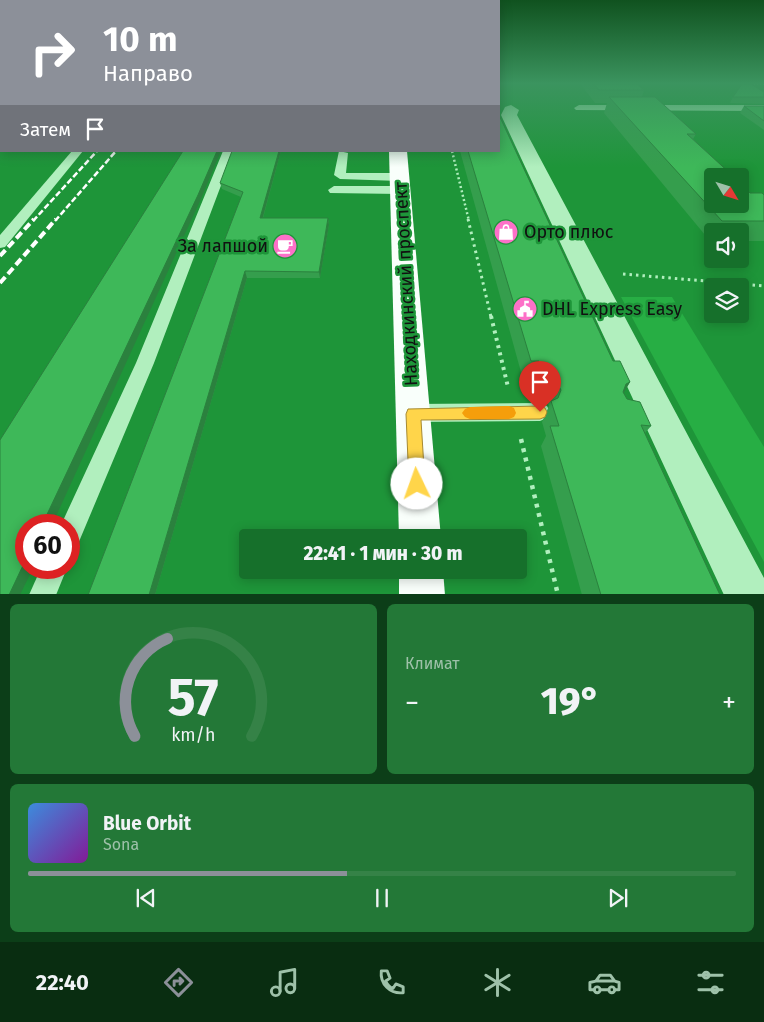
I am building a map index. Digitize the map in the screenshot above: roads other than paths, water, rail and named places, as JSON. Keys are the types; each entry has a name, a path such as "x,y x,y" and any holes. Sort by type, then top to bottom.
{"main road":[{"name":"Находкинский проспект","path":"398,152 420,529"},
{"path":"421,579 422,594"}],"street":[{"path":"510,112 509,116 587,270 645,411 748,594"}],"lane":[{"path":"660,112 670,120"},
{"path":"0,244 77,152"},
{"path":"78,514 145,363 229,152"},
{"path":"343,153 340,175 400,184"},
{"path":"334,190 400,184"},
{"path":"414,414 540,412"},
{"path":"42,594 49,579"}],"railway":[{"path":"33,221 96,152"},
{"path":"55,221 115,152"},
{"path":"0,256 34,219"},
{"path":"0,283 56,219"}],"place":[{"name":"Орто плюс","path":"506,232"},
{"name":"За лапшой","path":"285,246"},
{"name":"DHL Express Easy","path":"525,309"}]}
